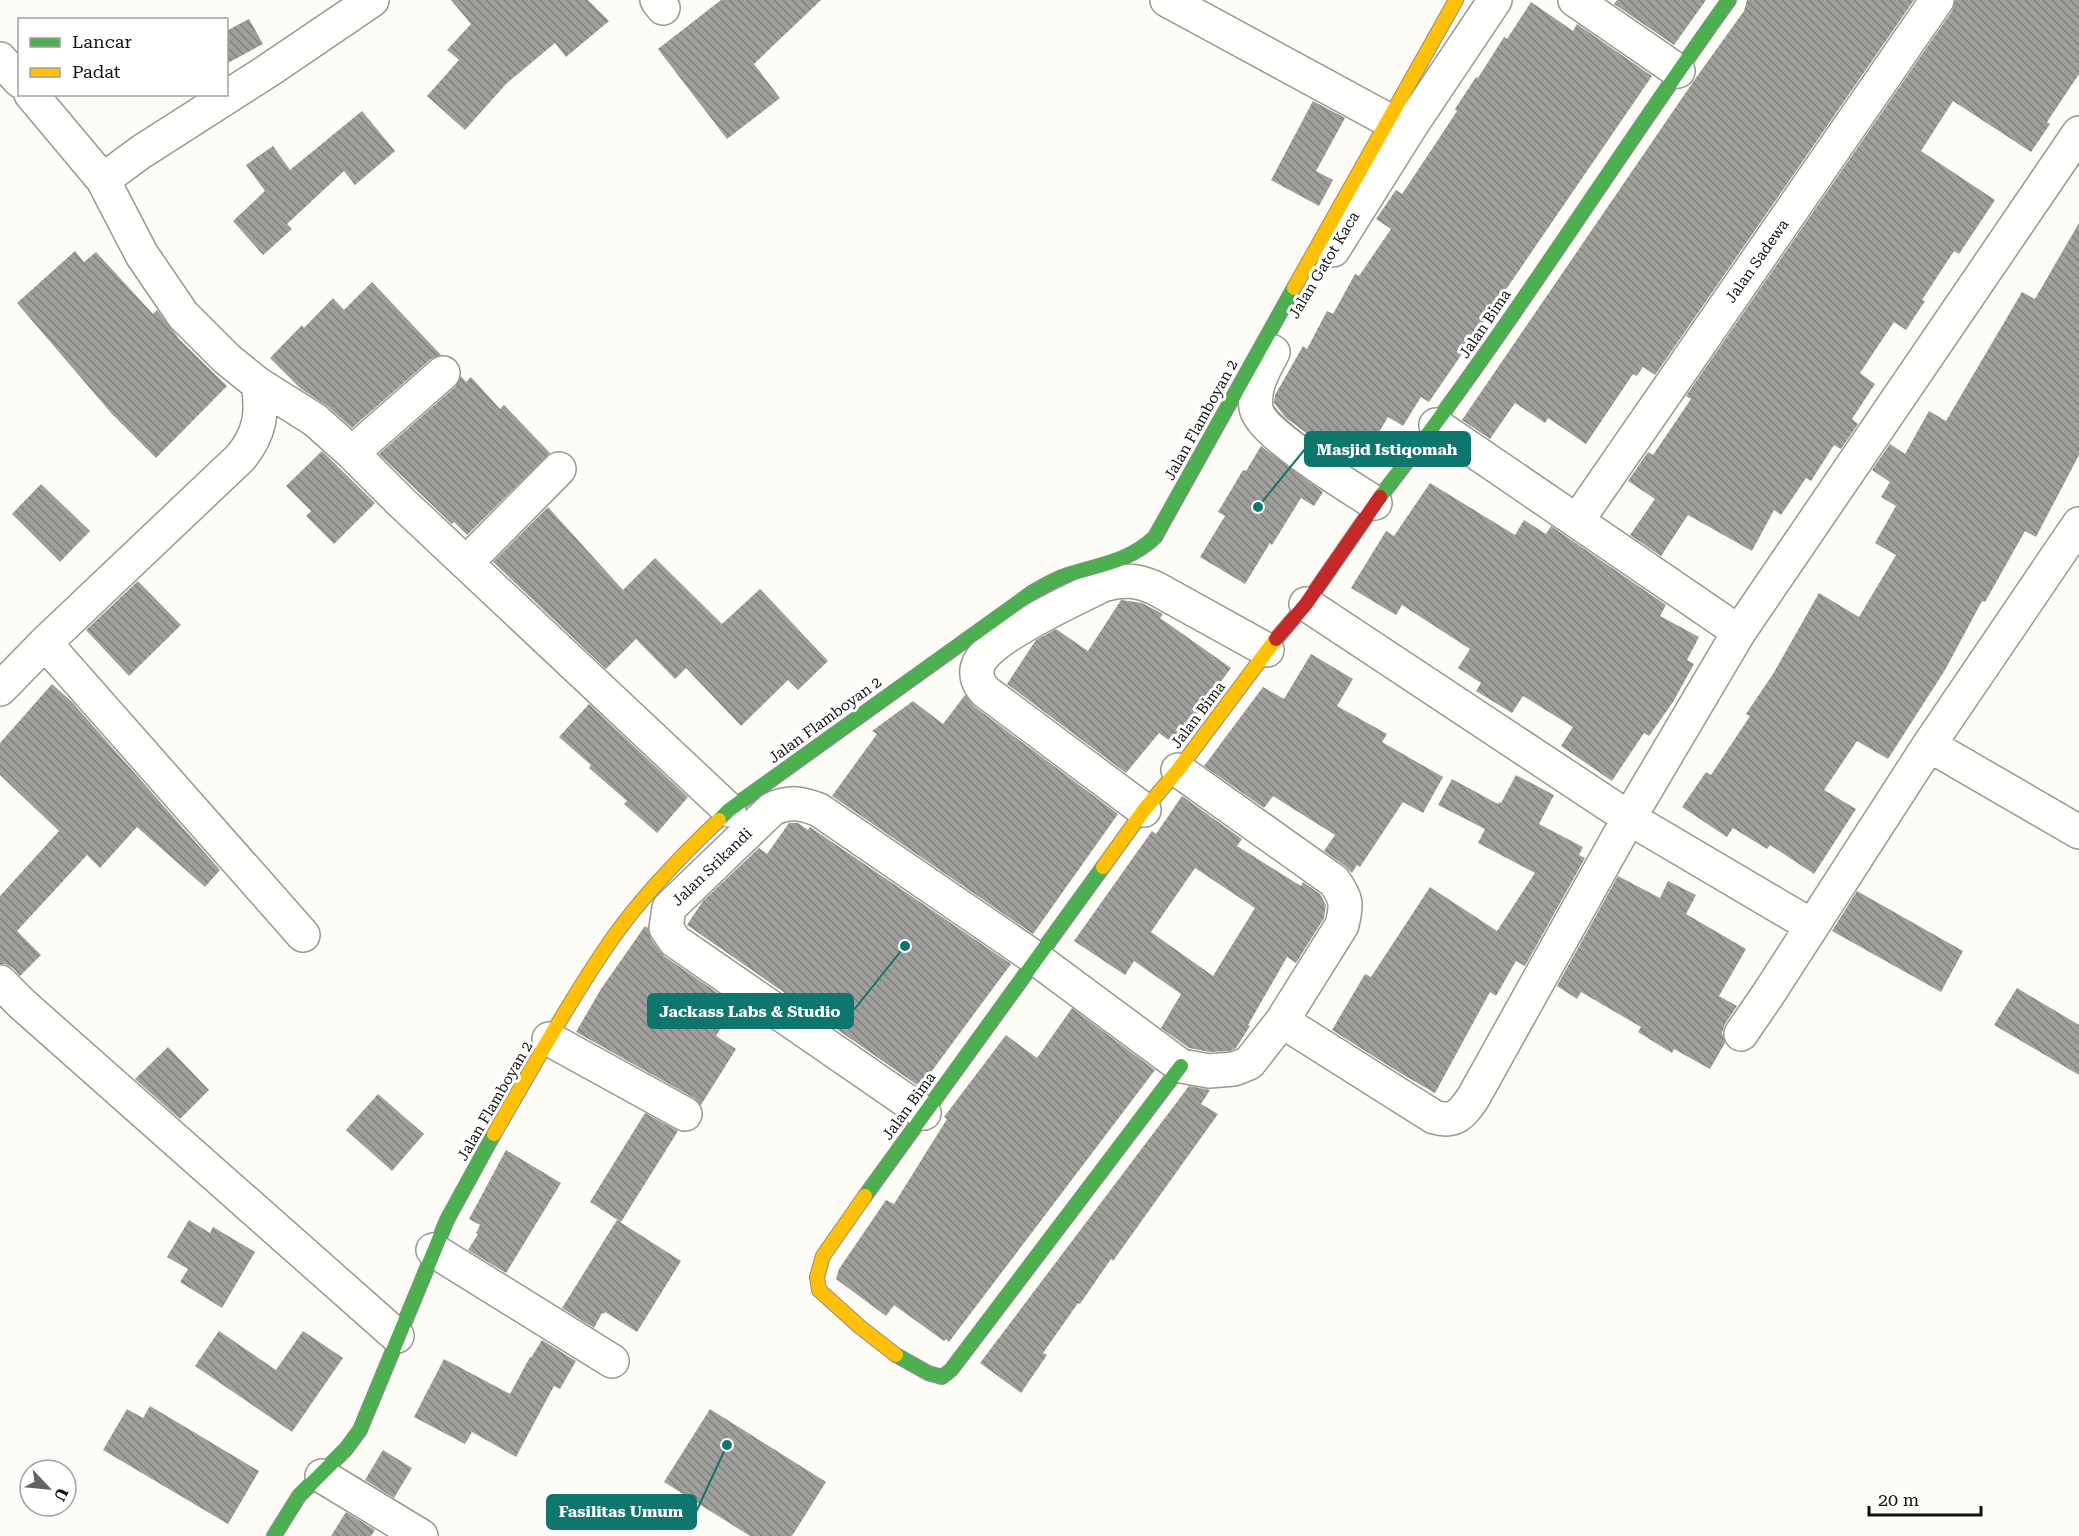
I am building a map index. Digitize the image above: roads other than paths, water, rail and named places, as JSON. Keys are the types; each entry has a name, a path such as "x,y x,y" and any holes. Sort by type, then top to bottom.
{"street":[{"path":"103,180 141,152 269,70 372,0"},
{"path":"1167,0 1388,120"},
{"name":"Jalan Flamboyan 2","path":"274,1536 299,1497 322,1476 360,1430 433,1250 473,1170 591,970 644,897 684,853 729,810 1033,592 1059,578 1130,557 1144,549 1155,537 1456,0"},
{"name":"Jalan Gatot Kaca","path":"1375,503 1324,470 1274,432 1256,411 1255,387 1340,238 1412,124 1495,0"},
{"path":"1575,0 1678,71"},
{"name":"Jalan Bima","path":"1181,1066 972,1343 951,1370 942,1377 932,1376 920,1370 875,1339 819,1290 817,1276 823,1256 1144,810 1178,770 1268,650 1306,604 1375,503 1436,425 1729,0"},
{"name":"Jalan Sadewa","path":"1577,521 1937,0"},
{"path":"0,59 18,79"},
{"path":"33,96 103,180 142,255 183,315 227,359 258,384 315,420 352,453 401,502 729,810"},
{"path":"1282,1021 1434,1117 1447,1120 1462,1114 1738,632 2079,133"},
{"path":"352,453 443,373"},
{"path":"0,689 45,643 241,457 251,445 259,425 261,406 258,384"},
{"path":"1436,425 1738,632"},
{"path":"467,562 559,469"},
{"path":"1741,1034 1929,745 2079,524"},
{"path":"1144,810 986,692 979,685 977,674 979,664 986,653 1019,629 1103,585 1119,580 1141,582 1155,588 1268,650"},
{"path":"1306,604 1629,819 1812,926"},
{"path":"45,643 303,935"},
{"path":"1929,745 2079,832"},
{"path":"1178,770 1334,881 1344,895 1346,909 1342,925 1282,1021 1249,1063 1234,1069 1209,1071 1181,1066"},
{"name":"Jalan Srikandi","path":"924,1113 675,940 666,927 669,908 772,809 793,803 806,804 819,810 1038,960 1181,1066"},
{"path":"0,982 397,1336"},
{"path":"549,1039 685,1114"},
{"path":"433,1250 612,1361"},
{"path":"322,1476 421,1536"}],"place":[{"name":"Masjid Istiqomah","path":"1258,507"},
{"name":"Jackass Labs & Studio","path":"905,946"},
{"name":"Fasilitas Umum","path":"727,1445"}]}
